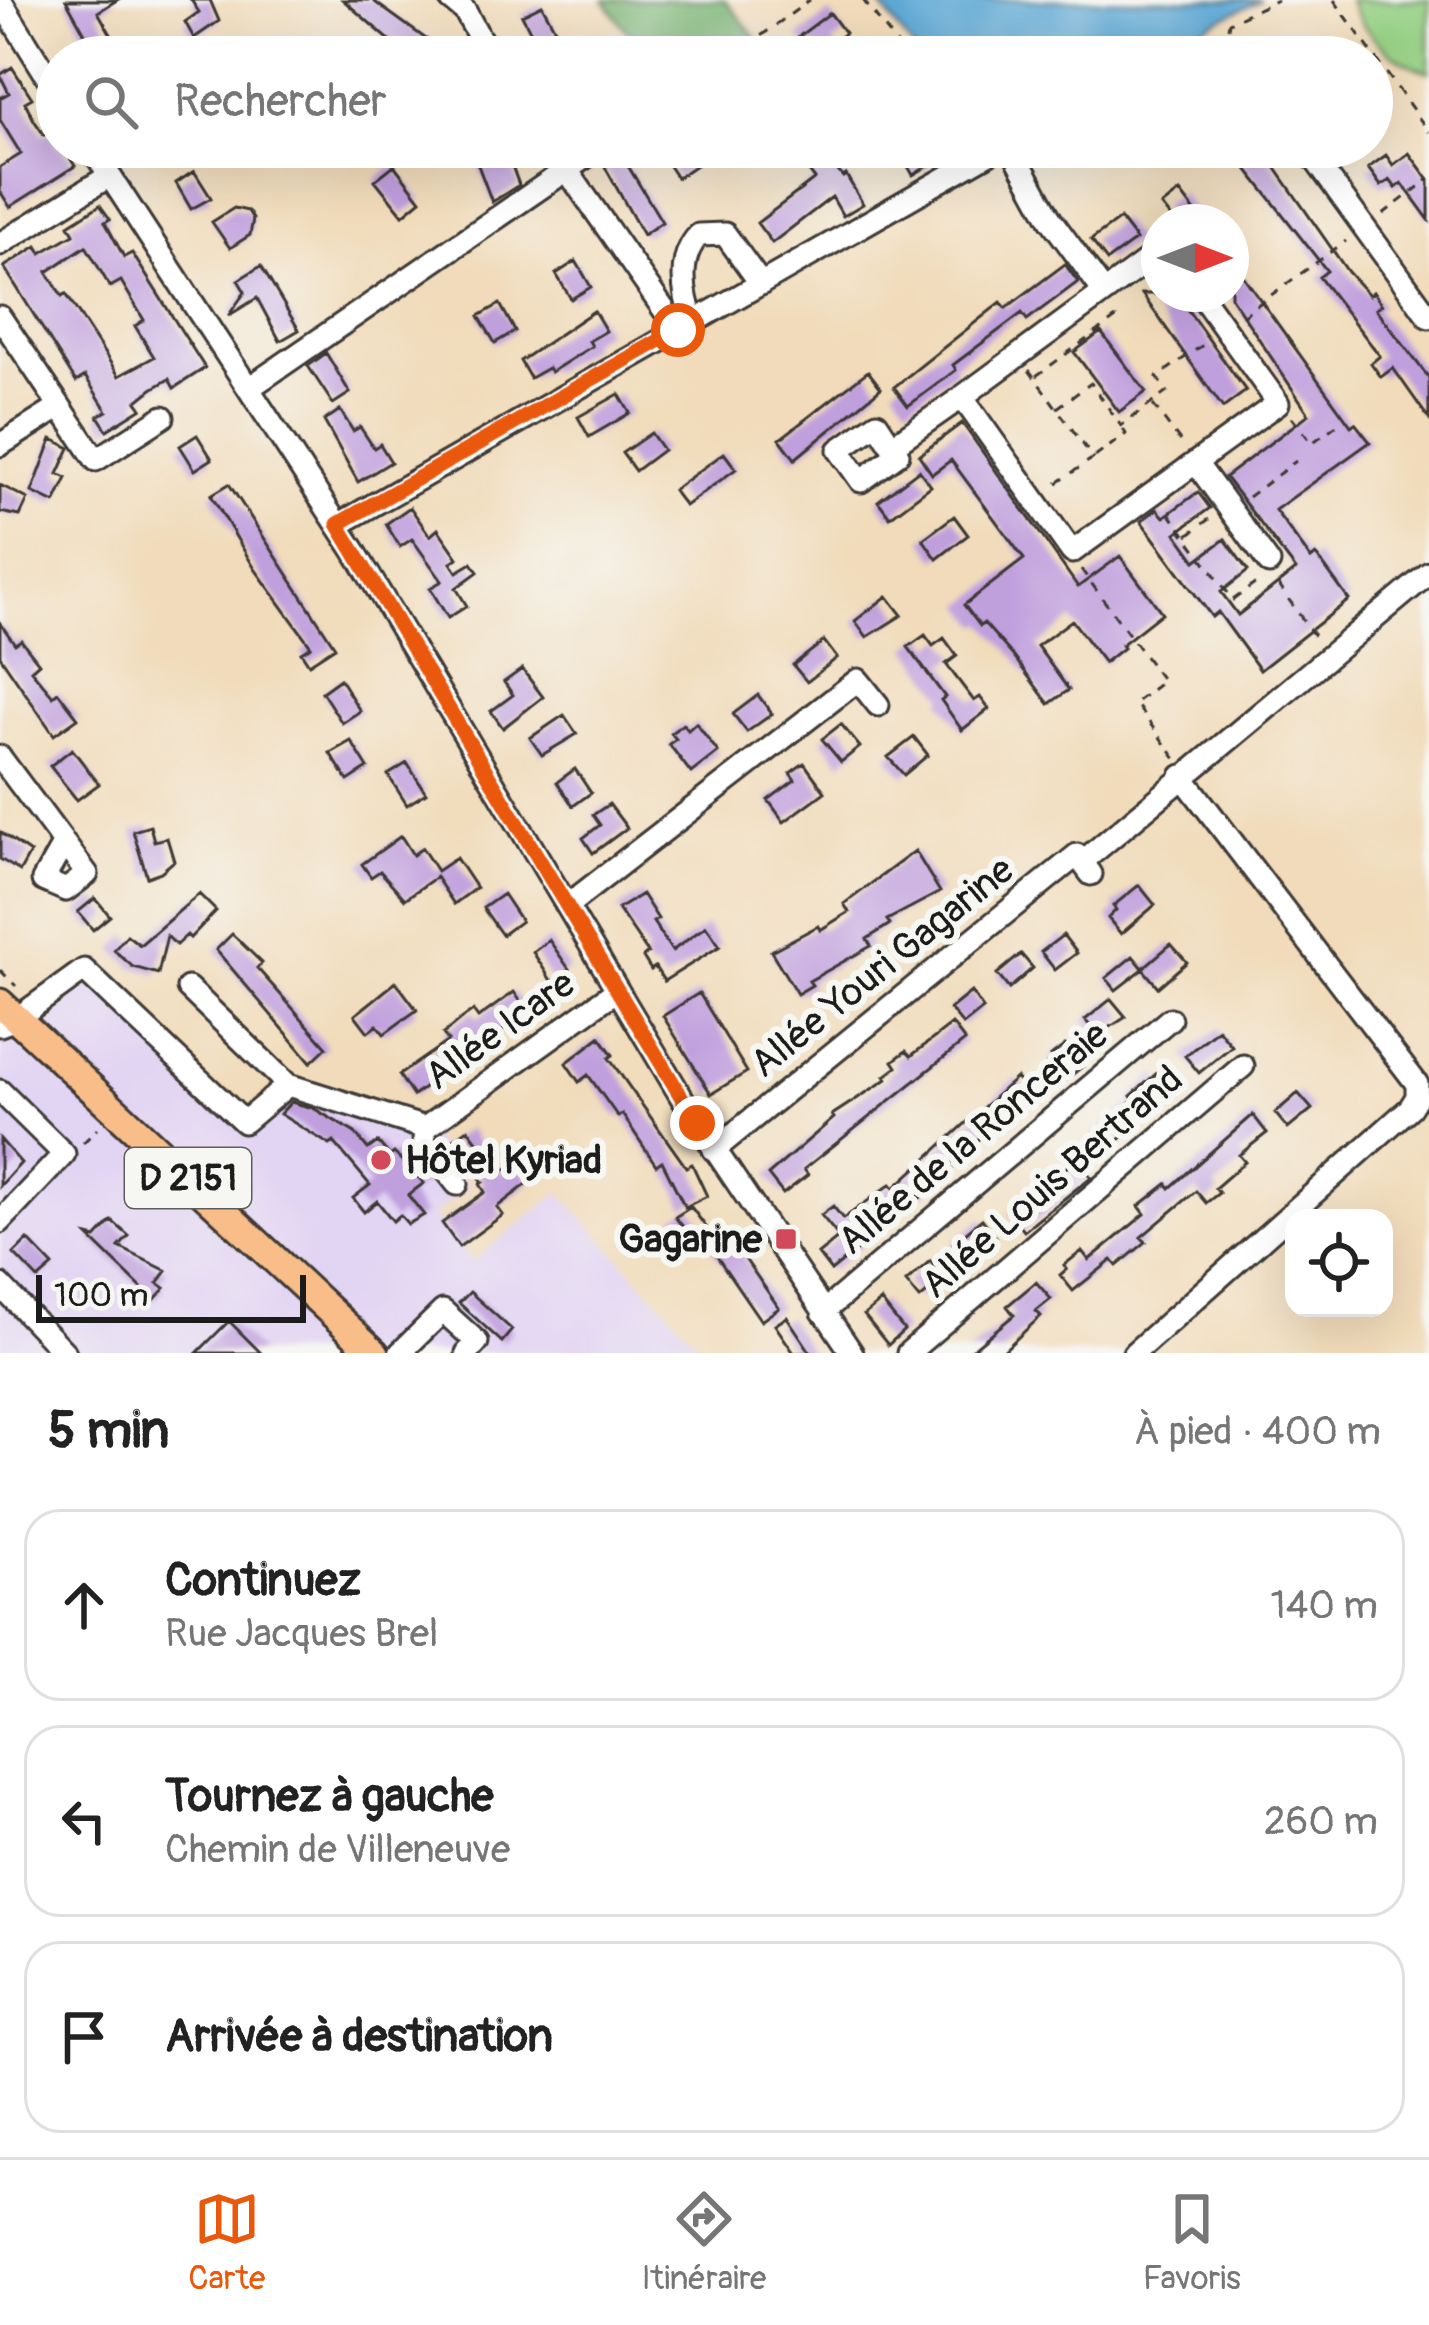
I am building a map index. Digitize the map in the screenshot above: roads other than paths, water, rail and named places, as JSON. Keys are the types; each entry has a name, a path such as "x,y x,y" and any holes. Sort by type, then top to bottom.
{"main road":[{"name":"D 2151","path":"4,1022 115,1110 375,1353"}],"street":[{"path":"0,0 36,58"},
{"path":"451,0 465,11 479,36"},
{"path":"105,168 338,524 714,1150 852,1353"},
{"path":"249,388 570,168"},
{"path":"338,524 963,168"},
{"path":"1023,168 1051,220 1102,294"},
{"path":"1321,168 1429,317"},
{"path":"567,170 686,326"},
{"path":"0,244 110,176"},
{"path":"686,326 685,271 691,243 699,235 725,234 761,284"},
{"path":"892,446 1141,265"},
{"path":"962,397 1072,552 1279,403 1213,312"},
{"path":"0,316 97,460 163,417"},
{"path":"0,445 60,406"},
{"path":"1196,463 1268,563"},
{"name":"Allée Youri Gagarine","path":"714,1150 1077,855 1086,868 1184,775 1429,573"},
{"path":"568,905 858,680 878,705"},
{"path":"0,757 64,843"},
{"path":"1134,1353 1418,1097 1417,1084 1184,775"},
{"path":"4,1022 84,970 244,1122 288,1085"},
{"name":"Allée Icare","path":"188,988 288,1085 425,1128"},
{"name":"Allée Icare","path":"425,1128 616,990"},
{"name":"Allée de la Ronceraie","path":"823,1312 1170,1019"},
{"name":"Allée Louis Bertrand","path":"908,1353 1243,1066"},
{"path":"0,1091 64,1154 0,1222"},
{"name":"Allée Icare","path":"425,1128 424,1142 457,1184"},
{"path":"0,1285 65,1353"},
{"path":"400,1353 443,1311 477,1342 467,1353"}],"water":[{"path":"877,0 1261,0 1186,36 904,36"}],"place":[{"name":"Hôtel Kyriad","path":"381,1160"},
{"name":"Gagarine","path":"786,1239"}]}
